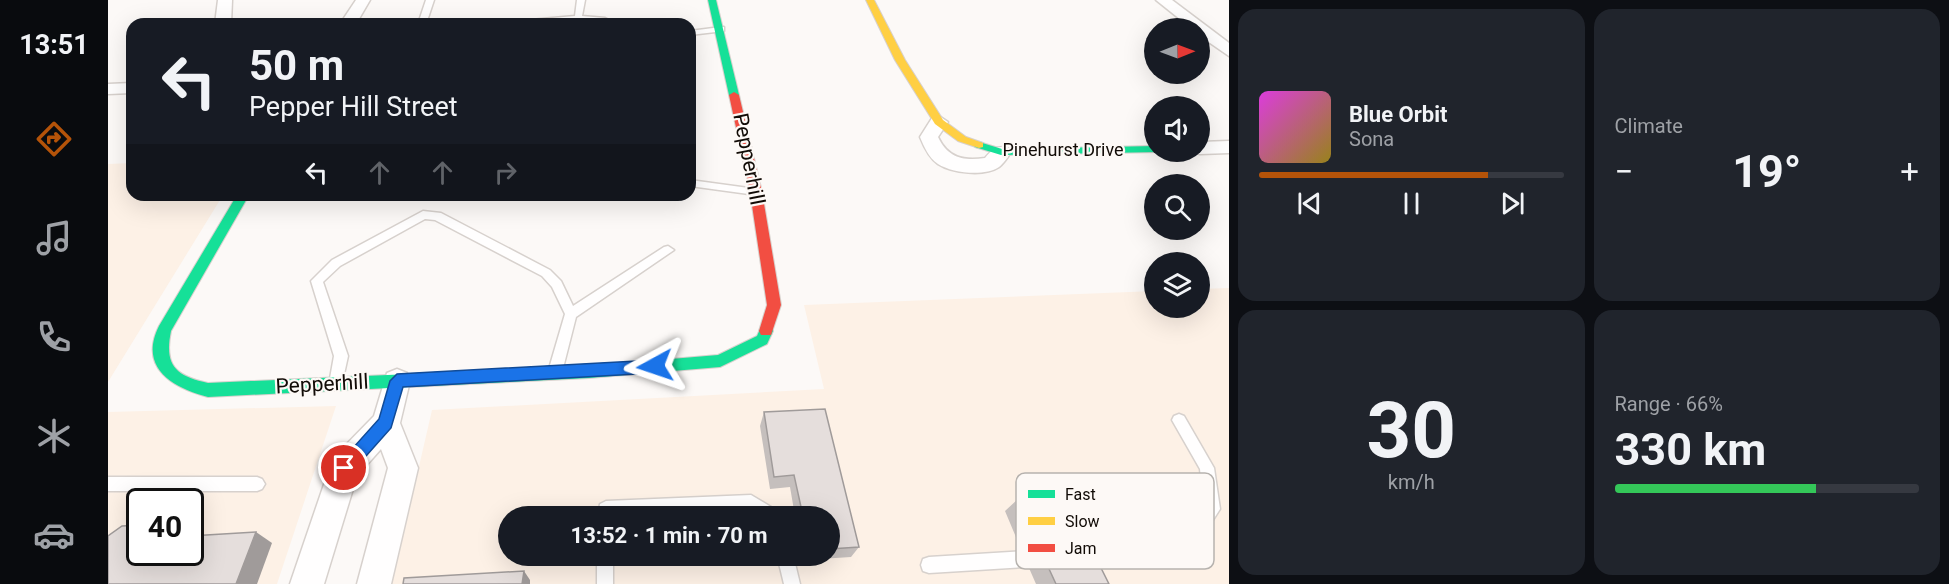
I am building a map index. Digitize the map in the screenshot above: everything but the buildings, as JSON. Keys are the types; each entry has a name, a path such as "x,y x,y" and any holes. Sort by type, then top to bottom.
{"street":[{"path":"224,18 225,0"},
{"path":"352,18 363,0"},
{"name":"Pepperhill","path":"239,201 164,330 159,344 162,364 172,377 191,387 208,390 336,384 555,373 720,361 762,340 772,319 774,305 756,192 721,29 712,0"},
{"name":"Pinehurst Drive","path":"870,0 900,60 939,122 962,139 1001,152 1144,149"},
{"path":"1163,0 1186,18"},
{"path":"1210,37 1229,51"},
{"path":"108,89 126,88"},
{"path":"939,122 929,137 932,146 945,162 966,168 992,163 1001,152"},
{"path":"1210,148 1229,147"},
{"path":"307,584 344,468 386,423 397,381"},
{"path":"374,584 403,468 386,423"}],"lane":[{"path":"423,18 430,0"},
{"path":"578,18 581,0"},
{"path":"696,32 721,29"},
{"path":"696,184 756,192"},
{"path":"336,384 341,357 317,281 336,263 423,216 437,216 546,273 557,284 571,314 555,373"},
{"path":"571,314 668,250"},
{"path":"1179,420 1207,468 1208,473"},
{"path":"108,484 257,484"},
{"path":"678,506 751,503 755,506"},
{"path":"929,565 1016,560"},
{"path":"605,566 605,584"},
{"path":"788,566 792,584"}],"shaded area":[{"path":"126,163 126,201 219,201 108,382 108,164"},
{"path":"1229,288 1229,584 392,584 432,410 824,389 804,305 1144,291 1144,318 1210,318 1210,289"},
{"path":"336,406 277,584 108,584 108,412"}],"traffic: fast":[{"path":"712,0 734,95"},
{"path":"979,145 1001,152 1144,149"},
{"path":"239,201 164,330 161,355 168,372 175,378 195,387 208,390 589,372 720,361 762,340 766,331"}],"traffic: slow":[{"path":"870,0 900,60 939,122 962,139 979,145"}],"traffic: jam":[{"path":"734,95 756,192 774,305 766,331"}],"route":[{"path":"344,468 386,423 397,381 589,372 655,366"}]}
